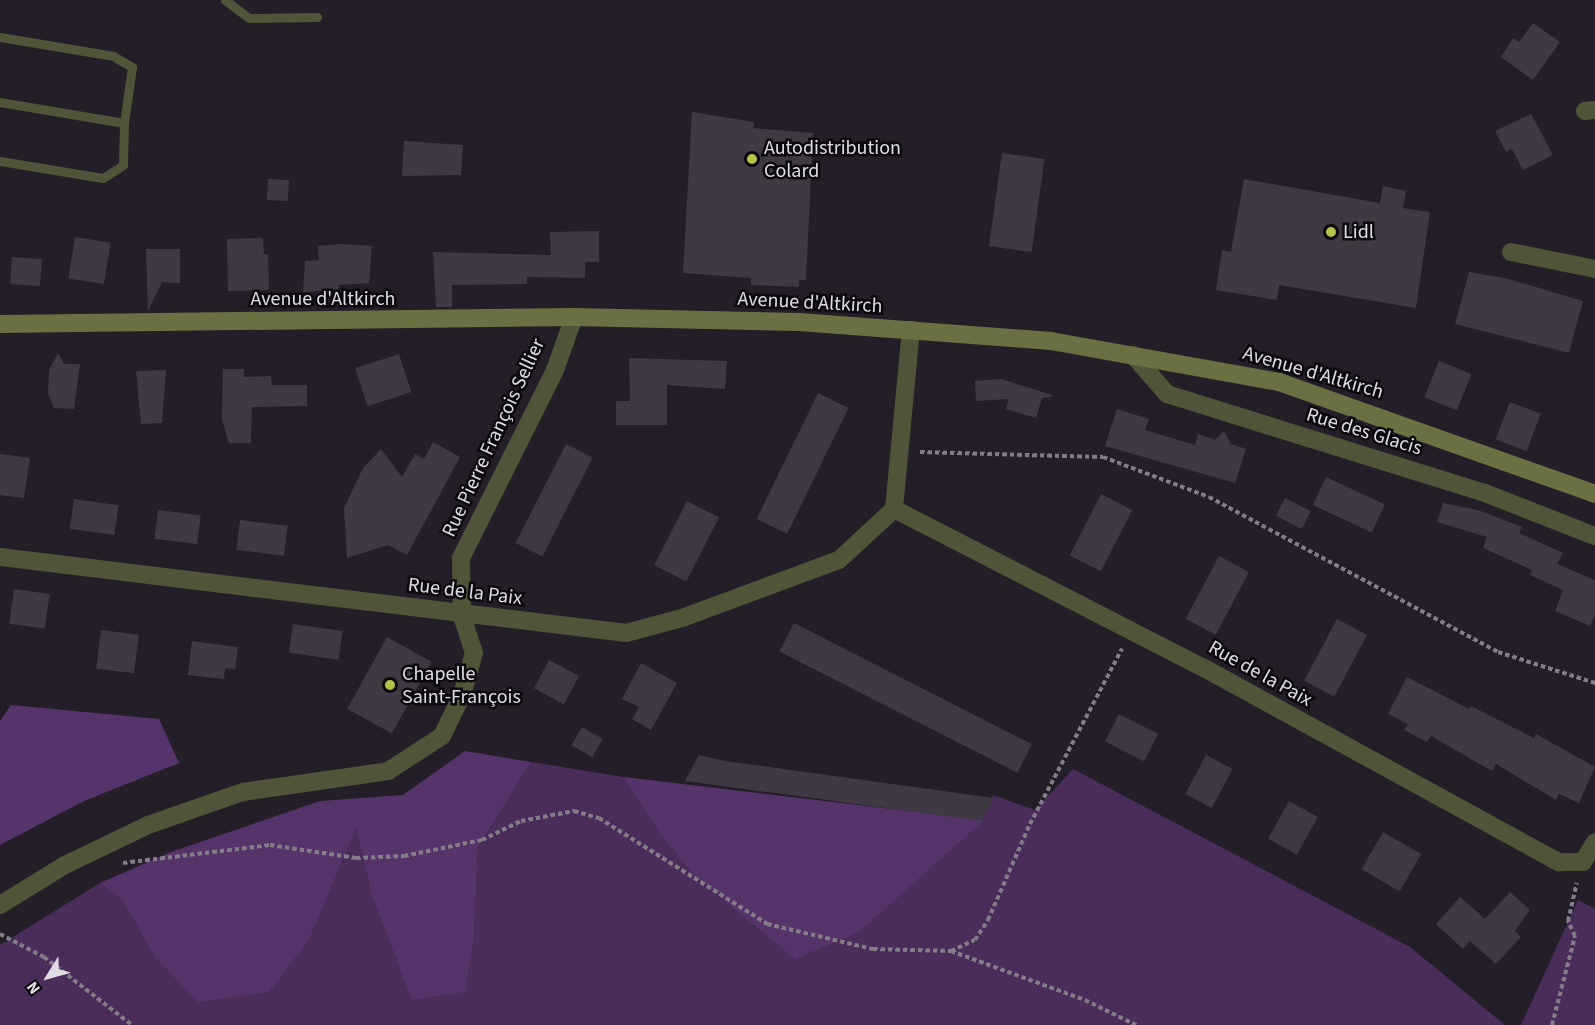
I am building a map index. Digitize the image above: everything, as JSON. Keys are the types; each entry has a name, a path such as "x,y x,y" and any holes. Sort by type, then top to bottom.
{"street":[{"path":"1511,252 1595,269"},
{"name":"Avenue d'Altkirch","path":"0,324 574,317 799,322 1051,341 1279,382 1595,494"},
{"name":"Rue Pierre François Sellier","path":"0,905 65,865 159,821 243,792 388,771 442,736 462,695 474,653 462,615 461,558 555,370 574,317"},
{"path":"894,509 911,330"},
{"name":"Rue des Glacis","path":"1133,355 1167,394 1485,493 1595,536"},
{"name":"Rue de la Paix","path":"0,557 462,615 626,633 682,618 839,560 894,509 1204,669 1559,862 1583,862"},
{"path":"1583,862 1595,842"}],"lane":[{"path":"225,0 249,18 317,17"},
{"path":"0,37 113,56 132,67 124,123 123,165 103,178 0,161"},
{"path":"0,102 124,123"}],"path":[{"path":"899,451 1103,457 1209,497 1498,652 1595,683"},
{"path":"951,951 975,940 988,920 1030,824 1124,645 1134,651"},
{"path":"119,864 270,845 356,858 404,856 482,840 521,821 573,811 599,818 767,924 873,949 951,951 1085,1000 1136,1025"},
{"path":"1552,1025 1575,936 1568,921 1583,862"},
{"path":"0,934 44,957 132,1025"}],"shaded area":[{"path":"11,705 159,719 179,763 84,801 0,845 0,721"},
{"path":"465,751 531,762 478,847 474,937 465,992 412,1000 371,892 356,828 309,939 269,992 198,1002 154,956 122,900 100,883 171,852 320,801 403,795"},
{"path":"531,762 624,777 658,831 983,820 993,795 1035,810 1073,769 1410,947 1505,1025 0,1025 0,945 100,883 122,900 154,956 334,876 356,827 371,892 474,937 478,847"},
{"path":"624,777 984,820 859,932 795,959 693,874 658,831"},
{"path":"1578,900 1595,909 1595,1025 1521,1025"}],"building":[{"path":"1533,23 1560,42 1533,80 1501,57 1513,38 1519,42"},
{"path":"692,112 754,122 753,128 813,133 806,280 799,280 799,287 751,285 751,278 683,273"},
{"path":"1531,114 1553,155 1523,170 1512,149 1506,152 1495,131"},
{"path":"404,141 463,145 461,175 402,176"},
{"path":"1002,153 1045,159 1031,252 989,246"},
{"path":"268,179 289,180 288,201 267,200"},
{"name":"Lidl","path":"1244,179 1380,203 1383,186 1406,191 1403,208 1430,212 1416,308 1279,285 1277,300 1216,290 1222,250 1231,252"},
{"path":"599,231 599,262 585,262 585,278 527,277 527,284 452,285 452,307 436,307 433,252 551,255 550,232"},
{"path":"75,237 111,243 104,284 68,278"},
{"path":"263,238 264,254 268,254 269,290 228,291 227,239"},
{"path":"342,244 372,246 369,283 339,285 338,290 303,292 305,261 319,260 318,246"},
{"path":"146,249 180,249 180,283 162,282 148,311"},
{"path":"12,257 42,259 40,286 10,284"},
{"path":"1469,272 1505,278 1583,301 1569,353 1455,324"},
{"path":"58,353 64,364 80,364 74,409 54,408 48,394 49,370"},
{"path":"399,354 411,392 368,406 355,368"},
{"path":"629,358 727,361 725,389 667,385 667,425 616,425 616,401 630,401"},
{"path":"1439,361 1471,374 1457,410 1424,397"},
{"path":"223,369 244,369 244,377 271,376 272,385 307,385 307,406 252,407 251,443 229,443 222,420"},
{"path":"166,370 162,423 141,424 136,371"},
{"path":"1001,379 1052,395 1042,398 1036,418 1006,409 1009,399 976,401 975,381"},
{"path":"818,393 849,408 787,534 757,519"},
{"path":"1510,402 1541,414 1526,451 1496,439"},
{"path":"1117,409 1149,419 1145,430 1195,445 1198,434 1215,440 1224,431 1231,444 1246,449 1235,483 1105,446"},
{"path":"433,442 460,457 407,555 388,545 347,558 344,508 363,468 381,449 402,477 415,454 424,459"},
{"path":"566,444 593,458 542,557 516,543"},
{"path":"0,454 30,458 24,498 0,495"},
{"path":"1326,477 1385,504 1372,533 1313,505"},
{"path":"1101,494 1132,510 1101,571 1070,555"},
{"path":"1285,498 1311,511 1302,529 1276,516"},
{"path":"74,499 119,505 114,535 70,529"},
{"path":"687,501 719,517 686,581 654,565"},
{"path":"1443,503 1478,510 1522,527 1519,533 1563,553 1557,564 1595,580 1595,615 1590,626 1555,611 1563,590 1530,575 1532,570 1483,548 1487,537 1437,522"},
{"path":"158,510 201,515 197,544 154,539"},
{"path":"240,520 288,526 284,556 236,550"},
{"path":"1219,556 1249,572 1216,635 1186,619"},
{"path":"14,589 50,594 45,629 9,624"},
{"path":"1337,619 1367,635 1334,697 1304,681"},
{"path":"794,623 1032,744 1017,773 779,652"},
{"path":"293,624 343,631 338,660 289,653"},
{"path":"101,630 139,635 134,673 96,669"},
{"name":"Chapelle Saint-François","path":"387,637 432,662 392,733 347,709"},
{"path":"192,641 238,647 235,669 225,668 224,679 188,675"},
{"path":"549,660 579,676 564,704 534,688"},
{"path":"641,663 677,683 651,730 632,719 639,707 622,699"},
{"path":"1407,677 1469,709 1471,706 1534,738 1536,734 1595,767 1579,803 1559,794 1556,800 1496,764 1492,771 1431,736 1427,742 1404,730 1408,724 1388,714"},
{"path":"1119,714 1158,734 1144,762 1105,742"},
{"path":"582,727 603,739 592,757 572,745"},
{"path":"699,755 725,761 994,798 982,821 685,781"},
{"path":"1206,755 1232,769 1212,808 1185,794"},
{"path":"1289,801 1318,817 1297,855 1268,839"},
{"path":"1383,832 1421,854 1400,891 1362,869"},
{"path":"1510,892 1530,910 1515,931 1521,937 1496,964 1470,941 1463,949 1436,924 1460,897 1485,919"}],"place":[{"name":"Autodistribution Colard","path":"752,159"},
{"name":"Lidl","path":"1331,232"},
{"name":"Chapelle Saint-François","path":"390,685"}]}
